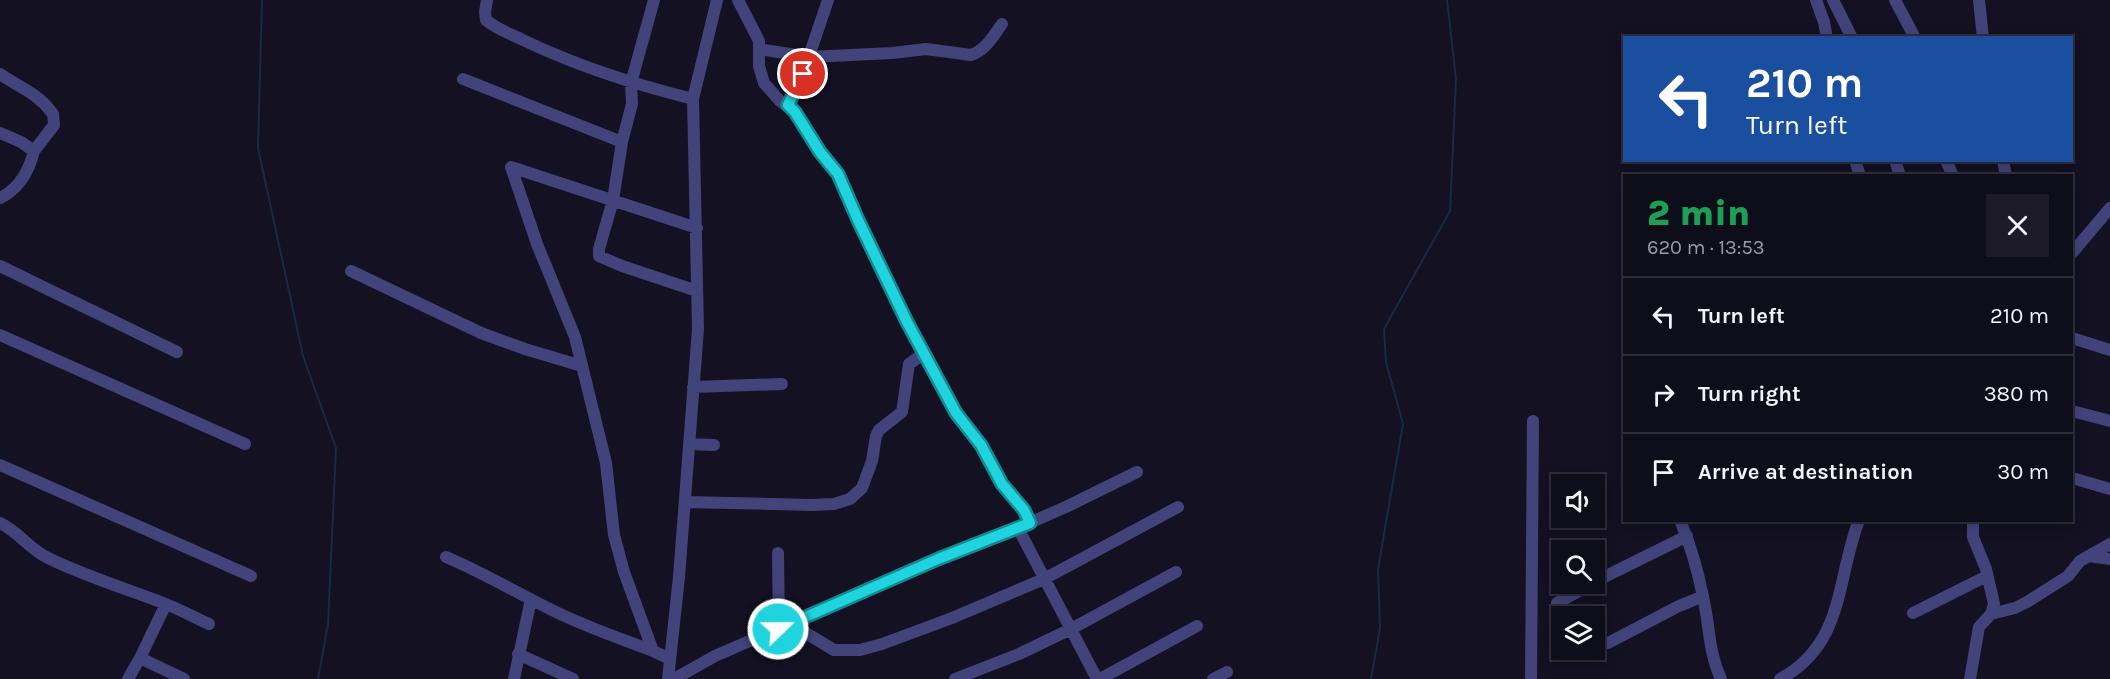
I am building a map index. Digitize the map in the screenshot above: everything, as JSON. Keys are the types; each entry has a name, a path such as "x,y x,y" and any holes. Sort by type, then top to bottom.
{"street":[{"path":"488,0 485,16 489,23 598,73 693,99"},
{"path":"654,0 631,83 632,104 622,142 613,200 599,256 697,291"},
{"path":"668,679 685,502 698,329 693,99 717,0"},
{"path":"738,0 759,41 759,66 764,83 780,101 795,112 820,152 838,174 923,354 956,413 981,445 1002,484 1024,510 1030,523"},
{"path":"788,105 809,57 828,0"},
{"path":"1816,0 1827,36"},
{"path":"1833,0 1851,36"},
{"path":"1895,0 1914,36"},
{"path":"1979,0 1983,36"},
{"path":"759,49 809,57 926,50 971,55 985,47 1002,24"},
{"path":"0,74 17,86 29,90 54,114 54,125 34,151 28,170 18,185 0,198"},
{"path":"463,79 622,142"},
{"path":"0,133 27,145 34,151"},
{"path":"653,651 624,572 614,535 606,463 575,337 537,244 511,167 697,228"},
{"path":"2073,252 2110,208"},
{"path":"0,266 177,352"},
{"path":"351,271 481,333 582,366"},
{"path":"0,335 245,444"},
{"path":"2073,338 2110,350"},
{"path":"685,502 812,505 834,504 850,499 862,488 872,461 879,430 902,412 909,364 923,354"},
{"path":"693,387 782,384"},
{"path":"2073,411 2110,421"},
{"path":"1530,679 1533,421"},
{"path":"689,444 714,445"},
{"path":"0,465 251,576"},
{"path":"674,679 696,665 938,559 1030,523 1137,472"},
{"path":"2073,478 2110,489"},
{"path":"791,624 834,650 860,650 882,644 952,618 1044,579 1179,507"},
{"path":"1681,522 1687,536 1703,596 1710,649 1721,679"},
{"path":"1780,679 1810,658 1820,645 1840,593 1858,522"},
{"path":"1970,679 1978,627 1991,614 1994,604 1981,554 1973,537 1973,522"},
{"path":"0,523 16,532 35,551 50,559 166,604 209,624"},
{"path":"1018,528 1098,679 1197,626"},
{"path":"1605,577 1687,536"},
{"path":"1991,614 2015,608 2034,597 2068,576 2080,561 2110,544"},
{"path":"778,553 778,629"},
{"path":"2089,555 2110,559"},
{"path":"446,557 477,570 499,584 551,610 670,659"},
{"path":"955,679 1019,654 1071,629 1176,572"},
{"path":"1914,613 1987,576"},
{"path":"1557,603 1573,594"},
{"path":"1608,643 1703,596"},
{"path":"513,679 531,599"},
{"path":"128,679 166,604"},
{"path":"518,654 573,679"},
{"path":"140,658 184,679"},
{"path":"1213,679 1227,672"}],"waterway":[{"path":"262,0 258,148 303,356 336,448 328,624 318,679"},
{"path":"1371,679 1380,628 1378,569 1403,424 1386,362 1384,329 1450,211 1456,79 1447,0"}],"route":[{"path":"778,629 938,559 1030,523 1024,510 1002,484 981,445 956,413 907,322 858,220 844,185 788,105 803,74"}]}
